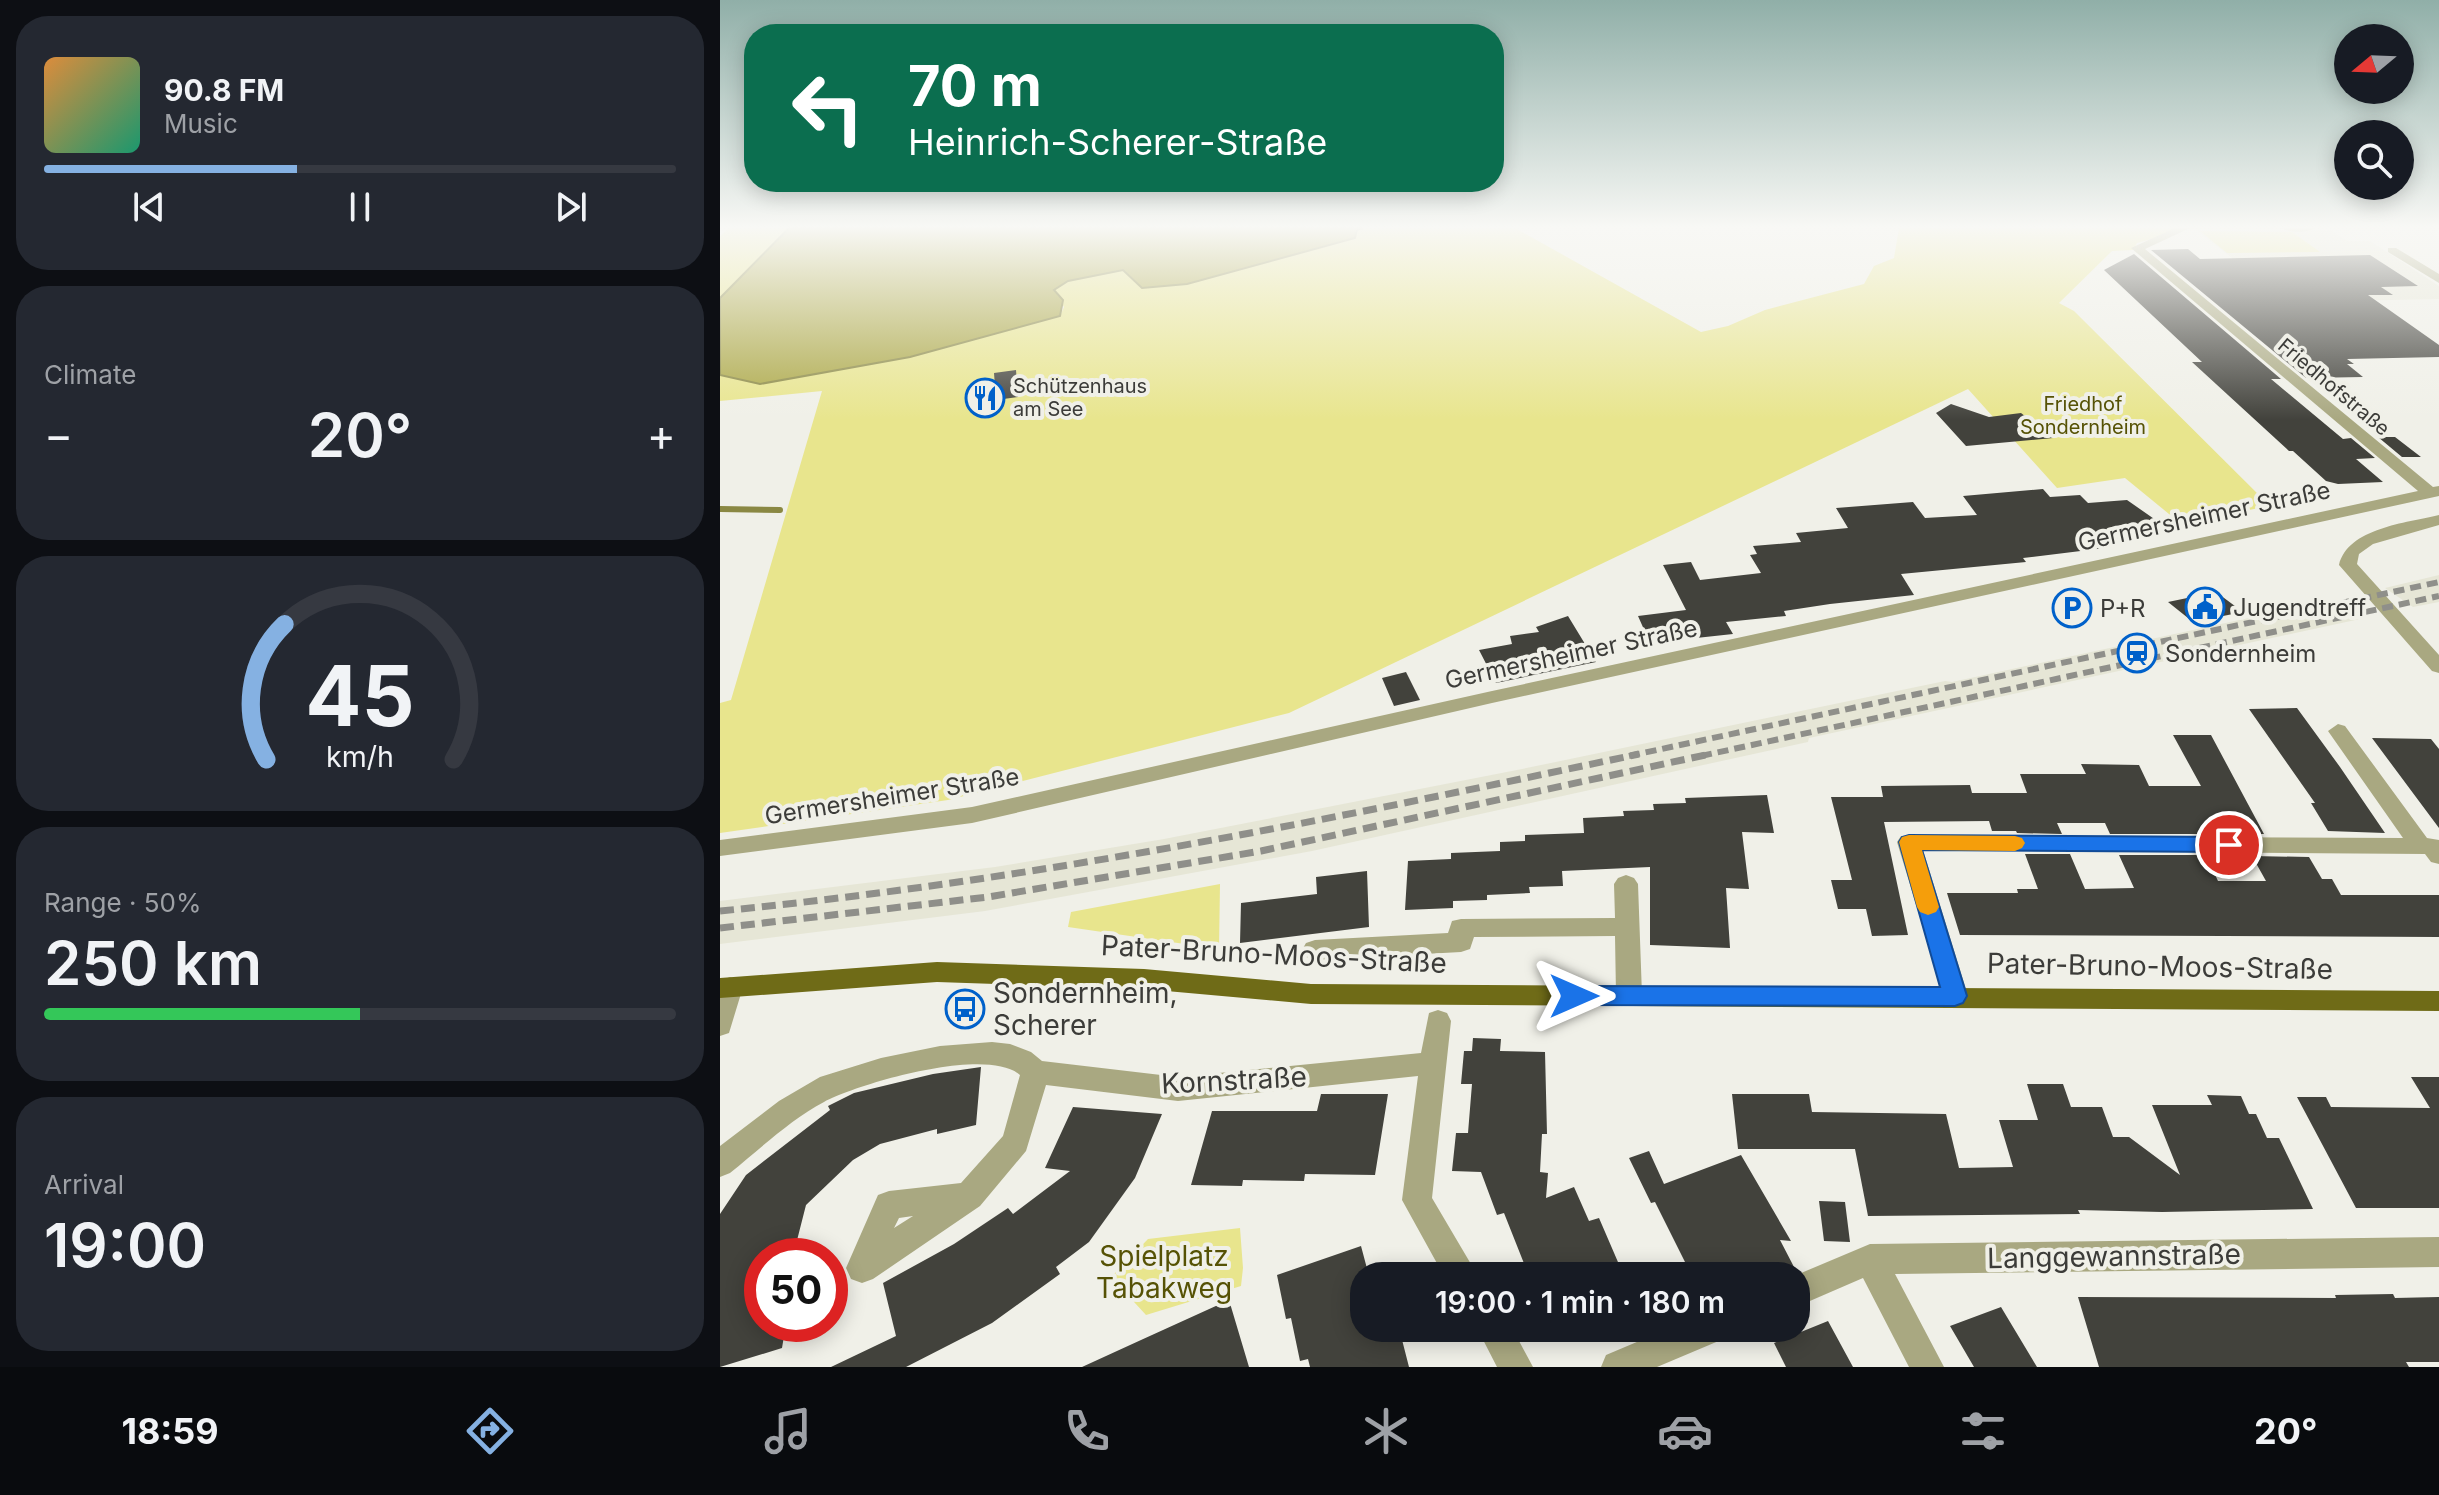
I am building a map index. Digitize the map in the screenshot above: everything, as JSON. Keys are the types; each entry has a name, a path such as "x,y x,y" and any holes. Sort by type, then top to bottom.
{"main road":[{"name":"Pater-Bruno-Moos-Straße","path":"725,987 960,972 1144,979 1311,994 2439,1001"}],"street":[{"name":"Friedhofstraße","path":"2189,292 2434,492"},
{"name":"Germersheimer Straße","path":"720,848 972,815 1492,697 2434,492"},
{"path":"2439,520 2367,540 2351,552 2348,565 2439,667"},
{"path":"2338,731 2430,851"},
{"path":"1955,996 1909,842 2430,851"},
{"path":"1626,884 1629,995"},
{"path":"1315,950 1461,942 1461,928 1627,927"},
{"path":"720,1025 725,987"},
{"path":"1438,1021 1417,1200 1454,1262"},
{"name":"Kornstraße","path":"720,1164 814,1093 841,1081 919,1062 982,1054 1013,1056 1035,1072 1178,1089 1433,1063"},
{"path":"969,1196 1016,1142 1035,1072"},
{"name":"Langgewannstraße","path":"1810,1285 1870,1259 2439,1252"},
{"path":"1870,1259 1927,1367"},
{"path":"1501,1342 1516,1367"},
{"path":"1618,1367 1676,1342"}],"shaded area":[{"path":"726,292 1056,292 1063,300 1060,316 910,357 760,384 720,375 720,298"},
{"path":"2276,292 2439,292 2439,299 2289,302"},
{"path":"2439,575 2439,602 2413,607 2385,588"},
{"path":"2332,600 2360,619 1809,738 1808,742 1312,851 985,911 720,944 720,901 995,867 1164,839 1952,682"}],"green space":[{"name":"Friedhof Sondernheim","path":"1054,292 1629,292 1701,332 1728,326 1765,310 1834,292 2070,292 2059,303 2074,311 2270,506 2180,523 2125,478 2057,488 1968,389 1289,713 948,800 720,833 720,703 731,700 822,391 720,401 720,375 760,384 910,357 1060,316 1064,307"},
{"path":"1220,884 1219,949 1068,927 1071,912"},
{"name":"Spielplatz Tabakweg","path":"1240,1228 1241,1286 1146,1315 1111,1277 1148,1239"}],"building":[{"path":"2127,292 2178,292 2281,379 2271,379 2343,439 2351,438 2375,458 2356,459 2383,482 2338,484 2326,481 2192,362 2202,362"},
{"path":"2202,292 2388,292 2393,295 2368,295 2439,345 2439,357 2347,359 2354,364 2347,364 2363,377 2306,378"},
{"path":"1016,370 1018,397 996,400 994,373"},
{"path":"1951,404 1989,417 2021,413 2053,438 1966,446 1936,413"},
{"path":"2378,437 2395,437 2421,457 2402,457"},
{"path":"2043,489 2050,497 2080,495 2088,503 2127,500 2170,530 2102,545 2105,548 2023,558 2026,562 1901,574 1914,595 1830,604 1784,611 1786,616 1726,622 1733,634 1650,643 1638,616 1686,610 1663,565 1691,562 1700,580 1761,573 1750,555 1757,554 1753,546 1801,542 1796,533 1848,528 1836,508 1913,502 1925,518 1977,515 1963,496"},
{"name":"Jugendtreff","path":"2216,592 2243,612 2193,622 2168,602"},
{"path":"1568,616 1596,662 1496,683 1479,650 1512,644 1510,636 1539,632 1536,627"},
{"path":"1406,672 1420,700 1394,706 1382,678"},
{"path":"2297,708 2385,833 2328,831 2311,803 2315,803 2249,709"},
{"path":"2173,735 2211,735 2264,834 2110,834 2105,823 2057,823 2062,834 2017,833 1992,831 1989,821 1884,822 1908,935 1872,936 1866,909 1838,909 1831,880 1852,880 1831,797 1883,797 1881,786 1970,785 1972,793 2027,793 2020,774 2086,774 2081,764 2139,765 2149,786 2201,786"},
{"path":"2372,738 2431,739 2439,749 2439,828"},
{"path":"1767,795 1774,833 1742,832 1749,889 1726,888 1730,948 1650,945 1650,867 1562,871 1563,886 1529,887 1530,893 1487,895 1487,900 1453,901 1453,908 1405,910 1408,861 1451,859 1451,853 1500,851 1500,842 1525,841 1525,835 1584,833 1583,818 1624,816 1623,811 1654,810 1653,804 1686,803 1685,798"},
{"path":"2025,854 2070,854 2085,889 2134,888 2119,855 2206,855 2218,881 2266,881 2252,856 2309,857 2322,879 2332,879 2341,895 2439,895 2439,937 1960,935 1947,893 2018,893 2017,889 2038,889"},
{"path":"1367,871 1369,927 1240,943 1241,903 1317,894 1316,877"},
{"path":"1473,1038 1501,1039 1500,1051 1545,1052 1547,1134 1542,1134 1540,1172 1548,1173 1546,1198 1574,1187 1589,1221 1599,1218 1618,1262 1523,1262 1504,1213 1497,1215 1481,1172 1452,1171 1456,1133 1468,1133 1472,1084 1461,1084 1464,1051 1472,1051"},
{"path":"981,1067 976,1125 937,1134 937,1129 880,1144 853,1160 806,1205 798,1238 744,1238 744,1342 783,1342 782,1348 720,1367 720,1214 746,1175 830,1110 828,1106 854,1093 933,1074"},
{"path":"2411,1077 2439,1077 2439,1208 2356,1208 2297,1097 2326,1097 2331,1107 2430,1108"},
{"path":"2027,1084 2063,1084 2071,1107 2102,1107 2113,1137 2129,1137 2180,1175 2152,1105 2212,1105 2207,1095 2241,1096 2249,1114 2256,1114 2267,1138 2279,1138 2313,1209 2078,1210 2080,1214 1868,1216 1855,1149 1738,1149 1732,1094 1809,1094 1812,1112 1946,1114 1959,1168 2013,1167 1999,1120 2038,1120"},
{"path":"1321,1094 1388,1094 1375,1175 1305,1174 1304,1181 1243,1180 1242,1186 1191,1185 1212,1111 1317,1111"},
{"path":"1073,1107 1162,1114 1135,1178 1089,1242 1056,1267 1060,1274 992,1323 906,1367 831,1367 896,1336 883,1283 954,1244 1008,1208 1013,1214 1070,1171 1045,1168"},
{"path":"1649,1151 1664,1184 1741,1155 1791,1241 1780,1240 1791,1262 1685,1262 1629,1158"},
{"path":"1819,1201 1845,1202 1850,1242 1824,1241"},
{"path":"1361,1246 1365,1262 1350,1262 1350,1342 1403,1342 1409,1367 1310,1367 1308,1359 1300,1361 1291,1318 1286,1319 1277,1275"},
{"path":"2393,1294 2395,1298 2439,1297 2439,1362 2406,1362 2409,1367 2099,1367 2078,1297 2336,1298 2335,1295"},
{"path":"1229,1300 1249,1367 1082,1367 1141,1340"},
{"path":"2001,1307 2037,1367 1974,1367 1950,1326"},
{"path":"1828,1321 1853,1367 1786,1367 1774,1343 1810,1342 1810,1328"}],"waterway":[{"path":"720,509 780,510"}],"railway":[{"path":"1629,756 2439,582"},
{"path":"1701,756 2439,596"},
{"path":"720,911 951,883 1181,846 1639,754"},
{"path":"720,928 988,897 1261,851 1710,754"}],"slow traffic":[{"path":"1928,907 1909,842 2015,843"}],"place":[{"name":"Schützenhaus am See","path":"985,398"},
{"name":"Jugendtreff","path":"2205,607"},
{"name":"P+R","path":"2072,608"},
{"name":"Sondernheim","path":"2137,653"},
{"name":"Sondernheim, Scherer","path":"965,1009"}],"route":[{"path":"1574,996 1955,996 1909,842 2229,845"}]}
